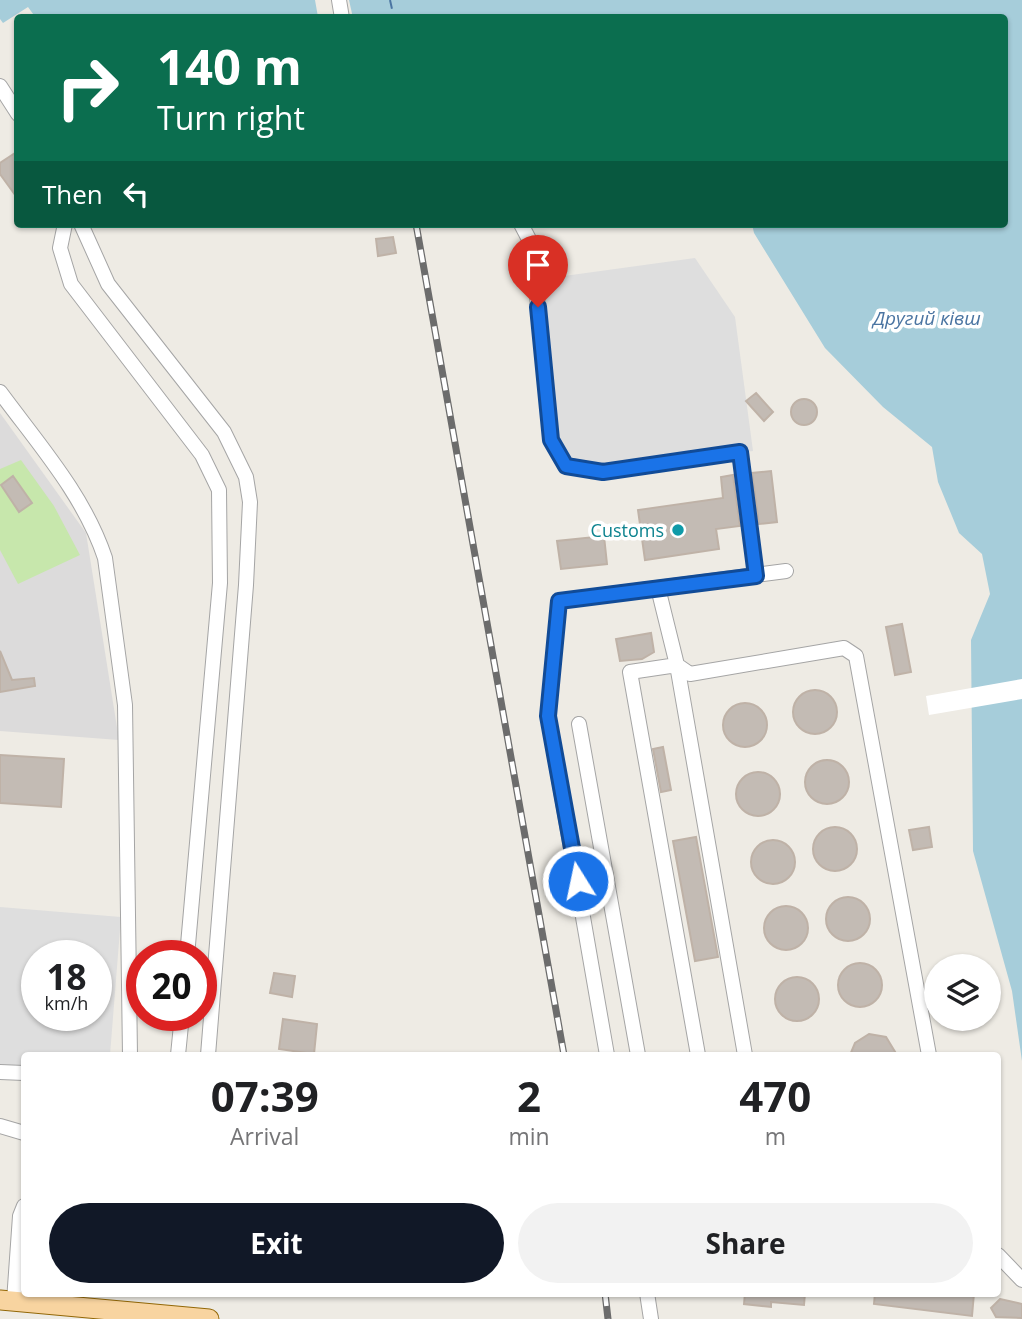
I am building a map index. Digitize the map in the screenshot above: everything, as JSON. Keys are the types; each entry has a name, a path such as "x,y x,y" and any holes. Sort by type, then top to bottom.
{"main road":[{"path":"7,1301 158,1317 209,1319"}],"lane":[{"path":"0,86 14,108"},
{"path":"64,228 60,248 71,284 202,455 219,490 220,583 188,940"},
{"path":"83,228 108,284 224,432 246,477 250,502 246,585 208,1052"},
{"path":"523,228 532,245 551,440 566,466 603,472 740,452 756,576"},
{"path":"0,392 69,485 97,535 105,558 126,719 130,1052"},
{"path":"606,1052 548,716 559,601 786,572"},
{"path":"658,588 677,665 744,1052"},
{"path":"697,1052 630,672 677,665 690,674 844,648 856,656 928,1052"},
{"path":"579,724 637,1052"},
{"path":"178,1052 180,1031"},
{"path":"0,1072 21,1073"},
{"path":"0,1126 21,1132"},
{"path":"7,1301 21,1214"},
{"path":"1001,1258 1022,1280"},
{"path":"647,1297 651,1319"}],"shaded area":[{"path":"695,258 735,317 753,451 603,472 566,465 551,440 535,280"},
{"path":"0,413 86,533 119,740 0,731"},
{"path":"0,907 121,917 112,1030 112,940 21,940 21,1031 112,1031 110,1052 21,1052 21,1068 0,1066"}],"green space":[{"path":"21,460 54,506 80,555 18,584 0,550 0,469"}],"water":[{"path":"0,0 315,0 317,14 33,14 28,7 3,23 0,19"},
{"name":"Другий ківш","path":"349,0 1022,0 1022,1061 1012,991 973,851 971,640 990,594 982,554 959,533 938,482 932,447 883,407 825,348 753,228 1008,228 1008,14 352,14"}],"pier":[{"path":"1022,679 1022,699 929,715 926,696"}],"building":[{"path":"14,154 14,193 0,174 0,163"},
{"path":"393,237 396,253 378,256 376,239"},
{"path":"756,393 773,412 764,421 746,401"},
{"path":"804,399 813,403 817,412 813,421 804,425 795,421 791,412 795,403"},
{"path":"771,471 777,522 759,524 752,473"},
{"name":"Customs","path":"733,475 740,526 716,529 719,549 645,560 638,510 723,498 721,477"},
{"path":"13,476 32,503 19,512 1,485"},
{"path":"604,536 607,564 561,569 557,541"},
{"path":"902,624 911,672 895,675 886,627"},
{"path":"651,633 654,652 642,659 620,661 616,639"},
{"path":"0,651 12,680 34,678 35,686 0,692"},
{"path":"815,690 824,691 831,696 836,703 836,721 831,728 824,733 815,734 806,733 799,728 794,721 793,712 794,703 799,696 806,691"},
{"path":"745,703 754,704 761,709 766,716 766,734 761,741 754,746 745,747 736,746 729,741 724,734 723,725 724,716 729,709 736,704"},
{"path":"663,747 671,790 661,792 653,749"},
{"path":"0,755 64,759 61,807 0,803"},
{"path":"827,760 836,761 843,766 848,773 848,791 843,798 836,803 827,804 818,803 811,798 806,791 805,782 806,773 811,766 818,761"},
{"path":"758,772 767,773 774,778 779,785 779,803 774,810 767,815 758,816 749,815 742,810 737,803 736,794 737,785 742,778 749,773"},
{"path":"835,827 844,828 851,833 856,840 856,858 851,865 844,870 835,871 826,870 819,865 814,858 813,849 814,840 819,833 826,828"},
{"path":"929,827 932,847 913,850 909,830"},
{"path":"696,837 718,957 695,961 673,841"},
{"path":"773,840 782,841 789,846 794,853 794,871 789,878 782,883 773,884 764,883 757,878 752,871 751,862 752,853 757,846 764,841"},
{"path":"848,897 857,898 864,903 869,910 869,928 864,935 857,940 848,941 839,940 832,935 827,928 826,919 827,910 832,903 839,898"},
{"path":"786,906 795,907 802,912 807,919 807,937 802,944 795,949 786,950 777,949 770,944 765,937 764,928 765,919 770,912 777,907"},
{"path":"860,963 869,964 876,969 881,976 881,994 876,1001 869,1006 860,1007 851,1006 844,1001 839,994 838,985 839,976 844,969 851,964"},
{"path":"274,973 295,976 292,997 270,993"},
{"path":"797,977 806,978 813,983 818,990 818,1008 813,1015 806,1020 797,1021 788,1020 781,1015 776,1008 775,999 776,990 781,983 788,978"},
{"path":"283,1019 317,1024 314,1052 279,1049"},
{"path":"869,1034 886,1037 895,1052 851,1052 855,1043"},
{"path":"745,1297 805,1297 804,1305 771,1302 771,1307 744,1304"},
{"path":"875,1297 974,1297 972,1316 874,1304"},
{"path":"1000,1299 1022,1304 1022,1318 996,1317 991,1308"}],"ferry route":[{"path":"390,0 393,14"}],"railway":[{"path":"417,228 563,1052"},
{"path":"605,1297 608,1319"}],"place":[{"name":"Customs","path":"678,530"}],"route":[{"path":"538,307 551,440 566,466 603,472 740,452 756,576 559,601 548,716 578,881"}]}
